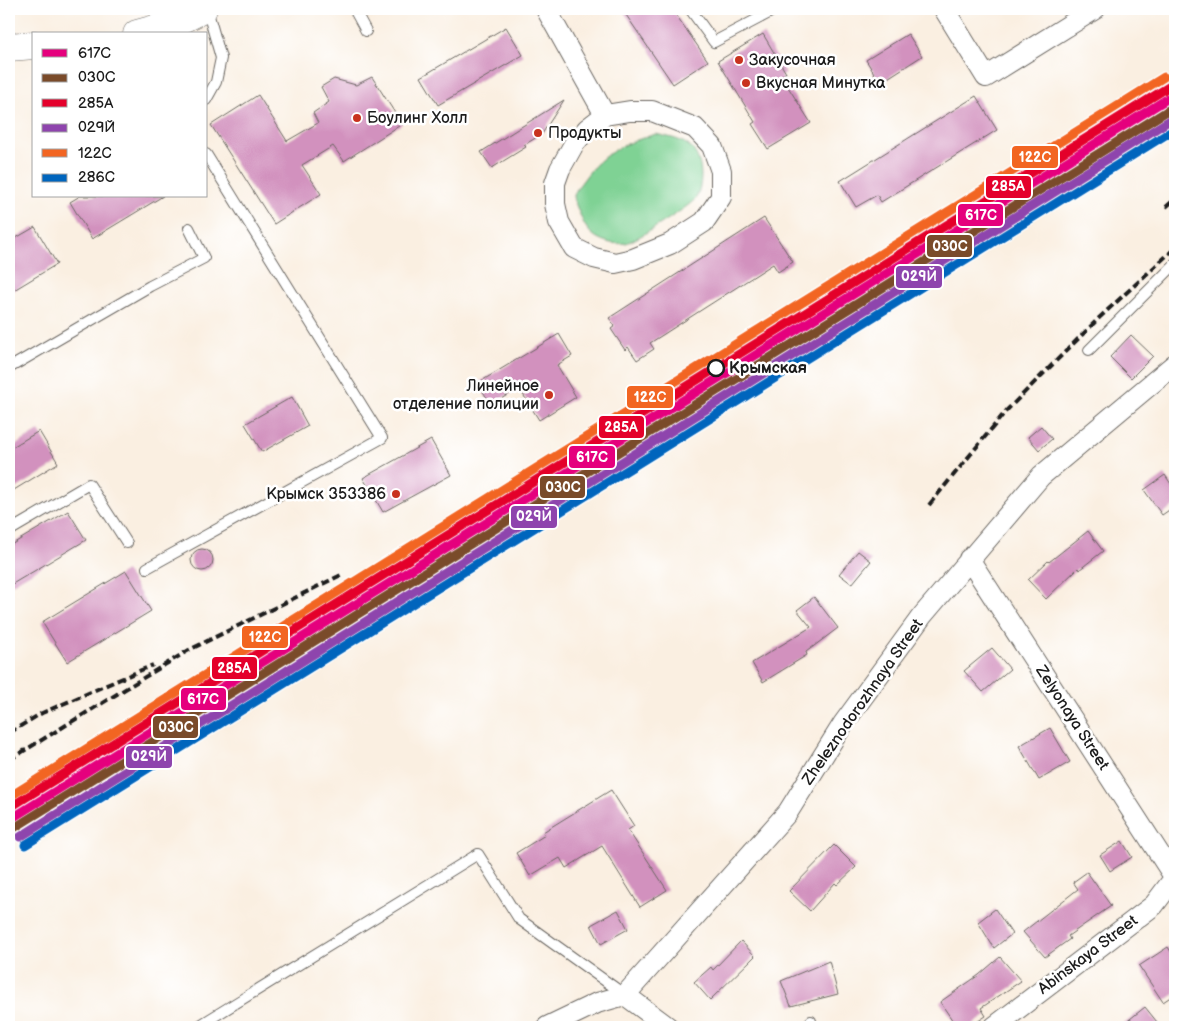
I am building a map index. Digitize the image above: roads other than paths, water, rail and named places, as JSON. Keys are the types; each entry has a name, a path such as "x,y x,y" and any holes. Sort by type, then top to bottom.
{"main road":[{"path":"144,32 173,24 205,9"},
{"path":"9,47 32,45"}],"street":[{"path":"546,9 605,114"},
{"path":"944,9 986,77 1095,9"},
{"path":"652,111 695,128 712,146 721,172 721,197 704,222 670,244 615,264 594,258 574,248 559,222 555,204 555,183 560,169 574,144 605,114 652,111"},
{"name":"Zheleznodorozhnaya Street","path":"626,995 788,812 843,724 922,616 1041,476 1175,364"},
{"name":"Zelyonaya Street","path":"969,559 1175,878"},
{"name":"Abinskaya Street","path":"994,1027 1154,905 1175,878"},
{"path":"547,1027 597,1003 626,995 668,1027"}],"lane":[{"path":"205,9 220,58 216,82 208,96"},
{"path":"354,9 366,31"},
{"path":"690,9 714,42 769,13"},
{"path":"147,568 382,438 208,157"},
{"path":"9,368 150,286 204,258 189,228"},
{"path":"1089,350 1175,264"},
{"path":"9,531 89,484 127,543"},
{"path":"197,1027 478,854 518,919 626,995"}],"railway":[{"path":"9,840 965,247 1175,110"},
{"path":"1166,207 1175,199"},
{"path":"929,505 1007,410 1099,318 1175,248"},
{"path":"9,760 189,650 343,574"},
{"path":"9,733 42,713 153,665"}],"place":[{"name":"Закусочная","path":"739,60"},
{"name":"Вкусная Минутка","path":"746,83"},
{"name":"Боулинг Холл","path":"357,118"},
{"name":"Продукты","path":"538,133"},
{"name":"Крымская","path":"716,368"},
{"name":"Линейное отделение полиции","path":"549,395"},
{"name":"Крымск 353386","path":"396,494"}]}
